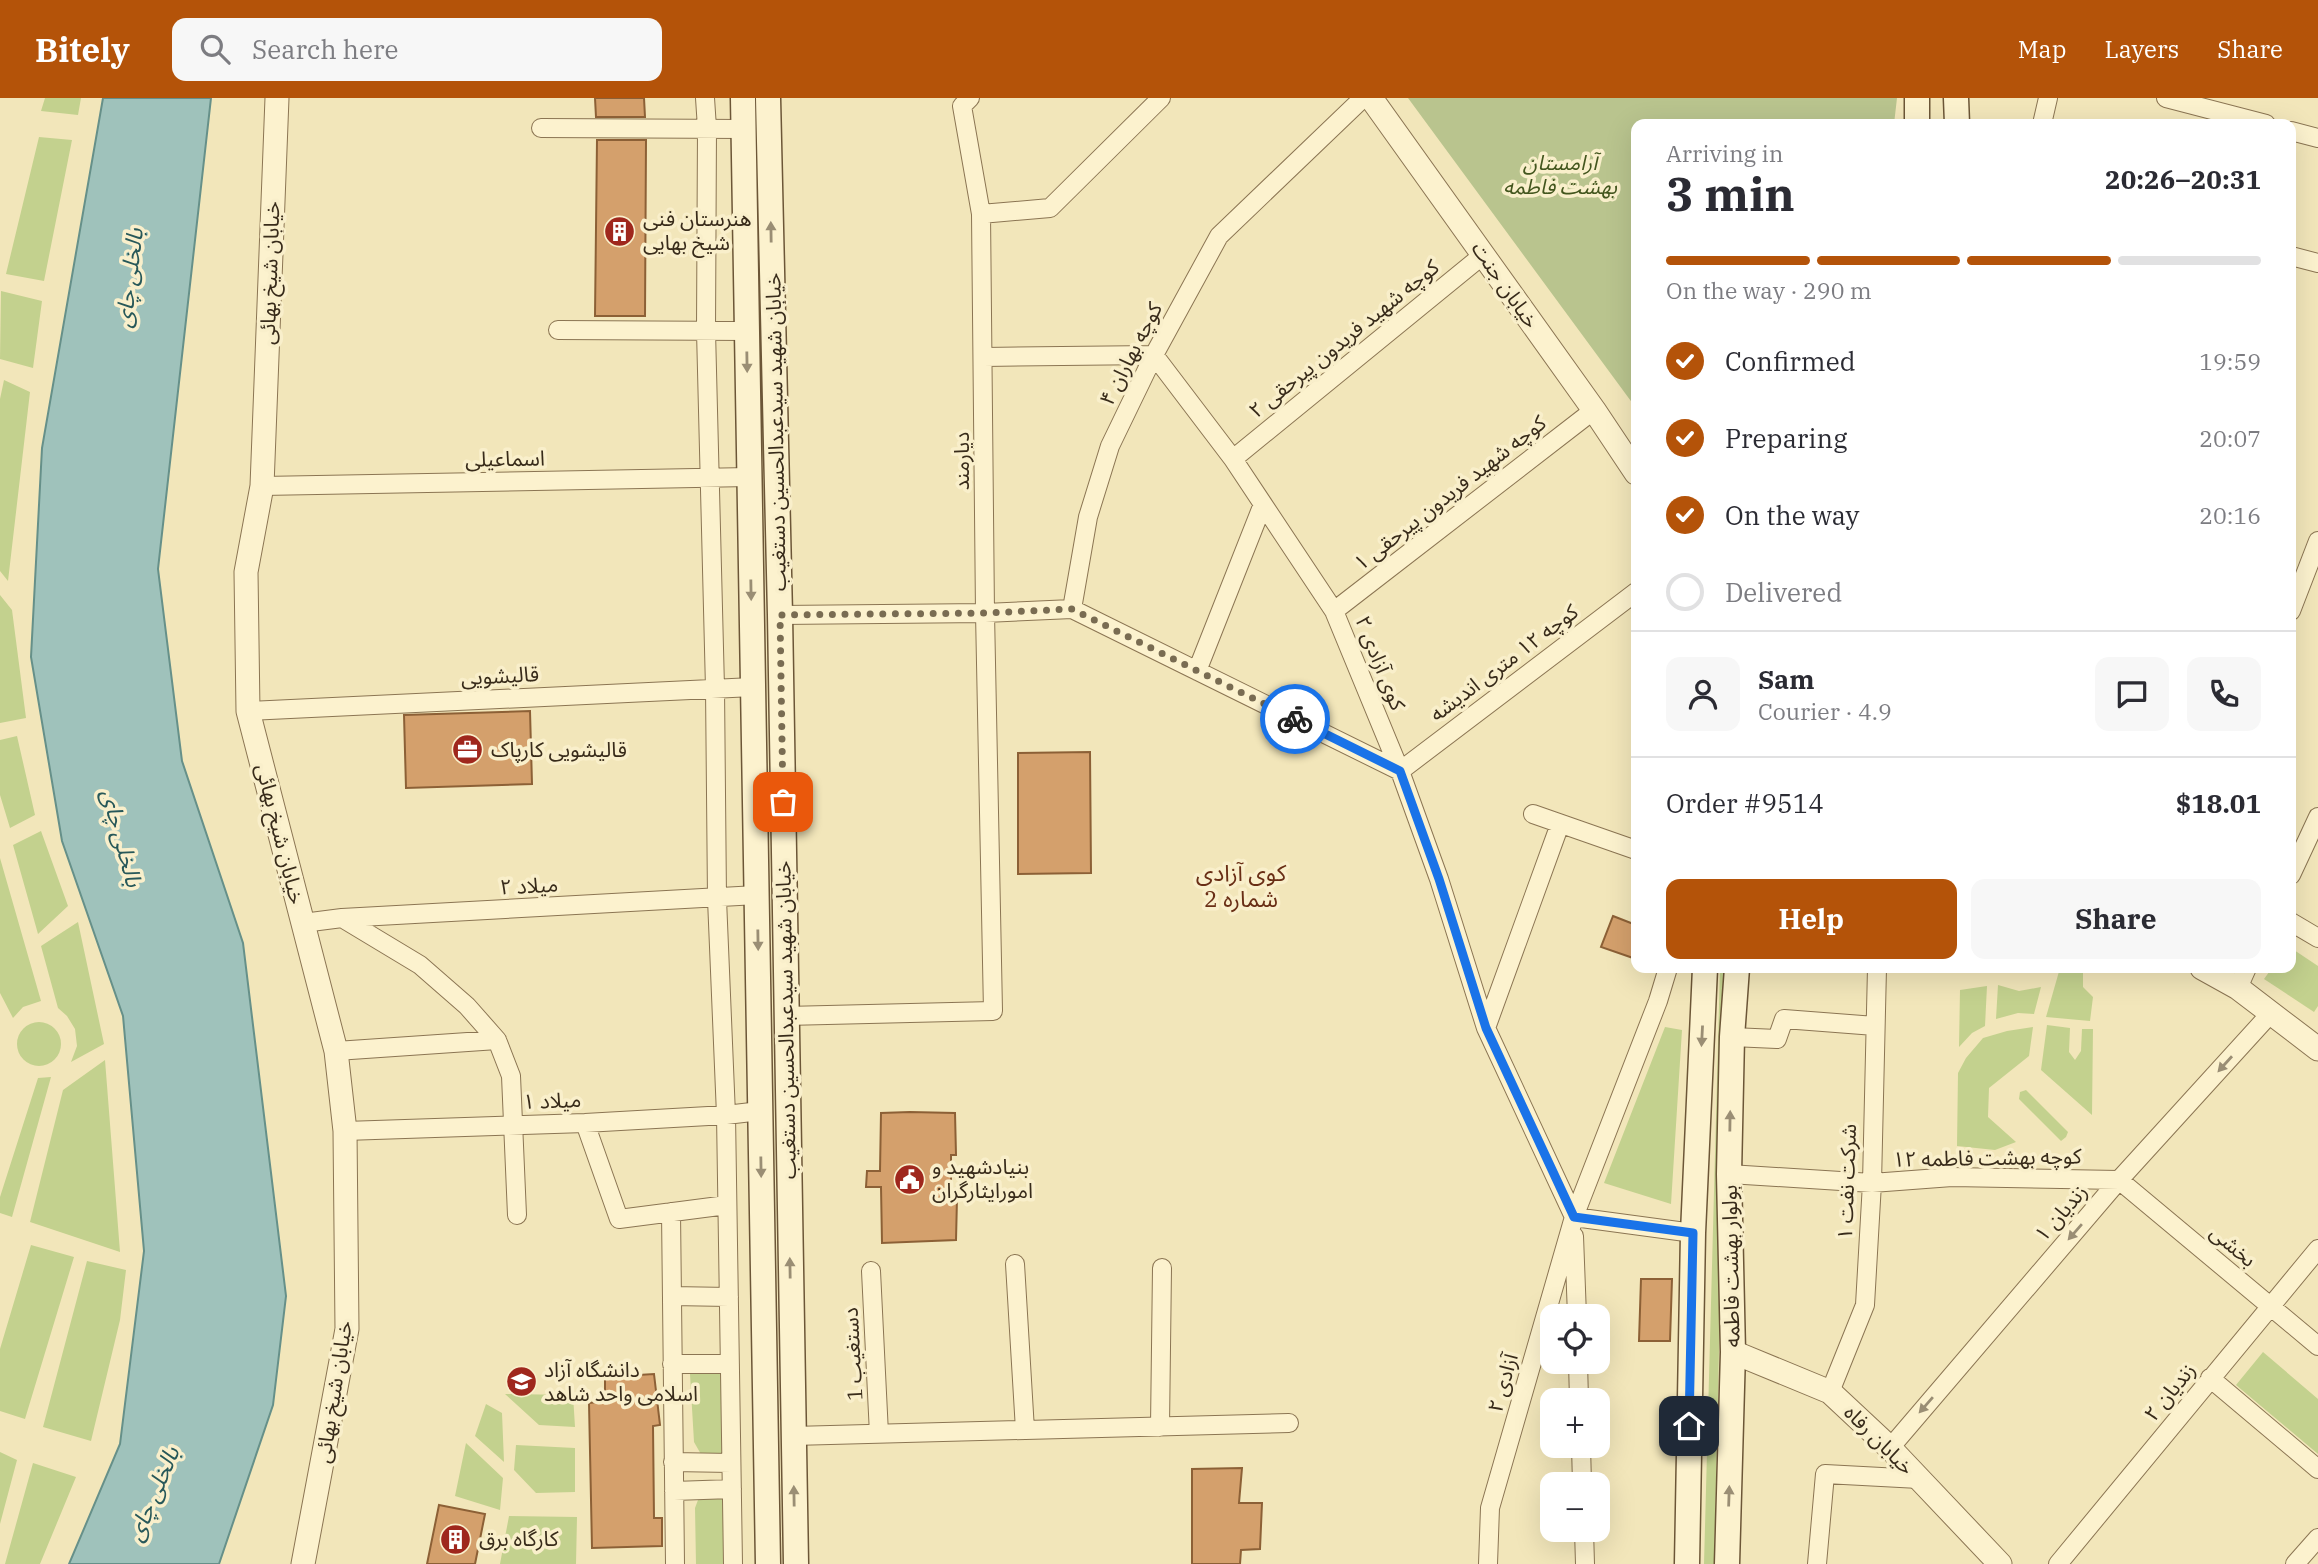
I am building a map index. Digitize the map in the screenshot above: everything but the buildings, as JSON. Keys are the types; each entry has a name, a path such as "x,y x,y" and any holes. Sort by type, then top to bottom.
{"main road":[{"name":"خیابان شهید سیدعبدالحسین دستغیب","path":"743,98 768,1564"},
{"name":"خیابان شهید سیدعبدالحسین دستغیب","path":"768,98 780,615 796,1564"},
{"path":"1916,119 1917,98"},
{"path":"1956,98 1957,119"},
{"name":"بولوار بهشت فاطمه","path":"1687,1564 1693,1233 1705,973"},
{"name":"بولوار بهشت فاطمه","path":"1727,1564 1733,1352 1729,1174 1732,1037 1737,973"}],"street":[{"name":"خیابان شیخ بهائی","path":"276,98 262,486 246,572 248,711 336,1051 345,1131 348,1329 303,1564"},
{"path":"705,98 706,331 717,899 726,1115 733,1564"},
{"path":"981,214 1050,208 1161,98"},
{"name":"کوچه بهاران ۴","path":"1072,609 1088,517 1110,446 1154,355 1219,236 1363,98"},
{"name":"خیابان جنت","path":"1371,98 1594,410 1631,466"},
{"path":"2043,119 2048,98"},
{"path":"2166,98 2247,119"},
{"name":"دیارمند","path":"786,1016 993,1011 981,214 966,102"},
{"path":"541,128 744,129"},
{"path":"2296,132 2318,138"},
{"name":"کوچه شهید فریدون پیرحقی ۲","path":"1233,459 1483,255"},
{"path":"2296,257 2318,263"},
{"path":"558,330 747,331"},
{"path":"984,357 1154,355"},
{"name":"کوی آزادی ۲","path":"1154,355 1233,459 1334,611 1400,771 1439,879 1486,1028 1574,1217"},
{"name":"کوچه شهید فریدون پیرحقی ۱","path":"1334,611 1594,410"},
{"name":"اسماعیلی","path":"262,486 749,477"},
{"path":"1197,671 1263,504"},
{"path":"2296,598 2318,541"},
{"name":"کوچه ۱۲ متری اندیشه","path":"1400,771 1631,596"},
{"path":"780,615 985,613 1072,609 1400,771"},
{"name":"قالیشویی","path":"248,711 753,687"},
{"path":"1533,814 1631,848"},
{"path":"2296,864 2318,817"},
{"path":"1486,1028 1560,824"},
{"name":"میلاد ۲","path":"303,923 342,918 757,895"},
{"path":"342,918 420,965 467,1006 497,1040 511,1076 517,1215"},
{"path":"2296,925 2318,938"},
{"name":"آزادی ۲","path":"1488,1564 1490,1508 1574,1217 1666,973"},
{"name":"شرکت نفت ۱","path":"1830,1392 1864,1306 1872,1183 1877,973"},
{"path":"2222,973 2243,978 2271,1013 2316,1042"},
{"name":"زندیان ۱","path":"1890,1447 2119,1180 2271,1013"},
{"path":"1732,1037 1777,1039 1784,1019 1875,1026"},
{"path":"336,1051 497,1040"},
{"name":"میلاد ۱","path":"345,1131 585,1123 760,1111"},
{"path":"585,1123 619,1219 727,1205"},
{"name":"کوچه بهشت فاطمه ۱۲","path":"1729,1174 1872,1183 1952,1177 2119,1180"},
{"name":"بخشی","path":"2119,1180 2318,1346"},
{"path":"670,1212 675,1564"},
{"path":"1577,1304 1574,1217 1693,1233"},
{"name":"زندیان ۲","path":"2058,1564 2318,1249"},
{"path":"1015,1265 1026,1430"},
{"path":"1160,1427 1162,1268"},
{"name":"دستغیب 1","path":"871,1271 880,1434"},
{"path":"671,1296 729,1297"},
{"name":"خیابان رفاه","path":"1733,1352 1830,1392 1890,1447 2000,1564"},
{"path":"672,1364 730,1364"},
{"path":"2210,1378 2318,1469"},
{"path":"793,1436 1289,1423"},
{"path":"673,1462 731,1462"},
{"path":"1817,1564 1825,1474 1919,1479"},
{"path":"674,1490 732,1489"},
{"path":"2295,1564 2318,1538"},
{"path":"1584,1542 1585,1564"}],"green space":[{"path":"45,98 81,98 78,115 41,111"},
{"name":"آرامستان بهشت فاطمه","path":"1408,98 1897,98 1895,119 1631,119 1631,401"},
{"path":"39,137 72,140 44,281 6,274"},
{"path":"1,291 42,301 33,368 0,359"},
{"path":"4,380 30,392 8,581 0,571 0,399"},
{"path":"0,595 12,610 26,718 0,723"},
{"path":"17,736 35,815 10,828 0,795 0,740"},
{"path":"41,831 68,906 38,934 13,845"},
{"path":"0,858 41,1001 23,1007 13,1018 0,993"},
{"path":"78,922 104,1044 71,1062 77,1046 75,1029 58,1008 41,946"},
{"path":"2296,951 2318,966 2318,1006 2314,1012 2264,979 2268,973 2296,973"},
{"path":"1720,973 1728,973 1714,1564 1704,1564"},
{"path":"2059,973 2083,973 2083,987 2093,997 2090,1021 2046,1017"},
{"path":"1998,985 2019,991 2041,987 2034,1014 2018,1013 1996,1019"},
{"path":"1987,986 1985,1026 1972,1033 1959,1047 1960,990"},
{"path":"39,1022 54,1029 61,1044 54,1059 39,1066 24,1059 17,1044 24,1029"},
{"path":"2047,1025 2070,1028 2069,1052 2075,1060 2081,1051 2082,1029 2093,1029 2092,1115 2041,1070"},
{"path":"1665,1027 1682,1030 1671,1204 1604,1183"},
{"path":"2033,1027 2029,1056 1989,1088 1988,1117 2016,1142 1995,1150 1957,1146 1958,1073 1966,1058 1983,1038"},
{"path":"105,1060 120,1252 30,1222 63,1090"},
{"path":"51,1077 12,1217 0,1213 0,1197 38,1078"},
{"path":"2026,1090 2068,1132 2061,1141 2019,1099 2020,1092"},
{"path":"31,1245 74,1257 25,1419 0,1411 0,1349"},
{"path":"87,1261 126,1270 120,1320 91,1441 43,1427"},
{"path":"2263,1352 2318,1399 2318,1454 2236,1385"},
{"path":"728,1373 728,1459 702,1456 694,1442 690,1374"},
{"path":"505,1394 573,1395 575,1427 539,1425"},
{"path":"486,1404 502,1413 504,1462 475,1436"},
{"path":"466,1443 503,1478 500,1510 455,1496"},
{"path":"516,1445 575,1448 575,1492 536,1493 514,1470"},
{"path":"0,1452 17,1460 0,1524"},
{"path":"33,1463 76,1477 40,1564 5,1564"},
{"path":"706,1497 729,1498 731,1564 696,1564 695,1508 698,1500"},
{"path":"509,1516 577,1517 576,1564 500,1564"}],"water":[{"name":"بالخلی چای","path":"103,98 211,98 158,569 182,761 243,943 286,1296 273,1405 219,1564 69,1564 120,1444 144,1251 123,1016 62,841 31,657 42,448"}],"way so far":[{"path":"783,802 780,615 985,613 1072,609 1295,719"}],"place":[{"name":"هنرستان فنی شیخ بهایی","path":"620,231"},
{"name":"قالیشویی کارپاک","path":"468,750"},
{"name":"بنیادشهید و امورایثارگران","path":"909,1179"},
{"name":"دانشگاه آزاد اسلامی واحد شاهد","path":"521,1382"},
{"name":"کارگاه برق","path":"456,1539"}],"district":[{"name":"کوی آزادی شماره 2","path":"1241,886"}],"route":[{"path":"1295,719 1400,771 1439,879 1486,1028 1574,1217 1693,1233 1689,1426"}]}
